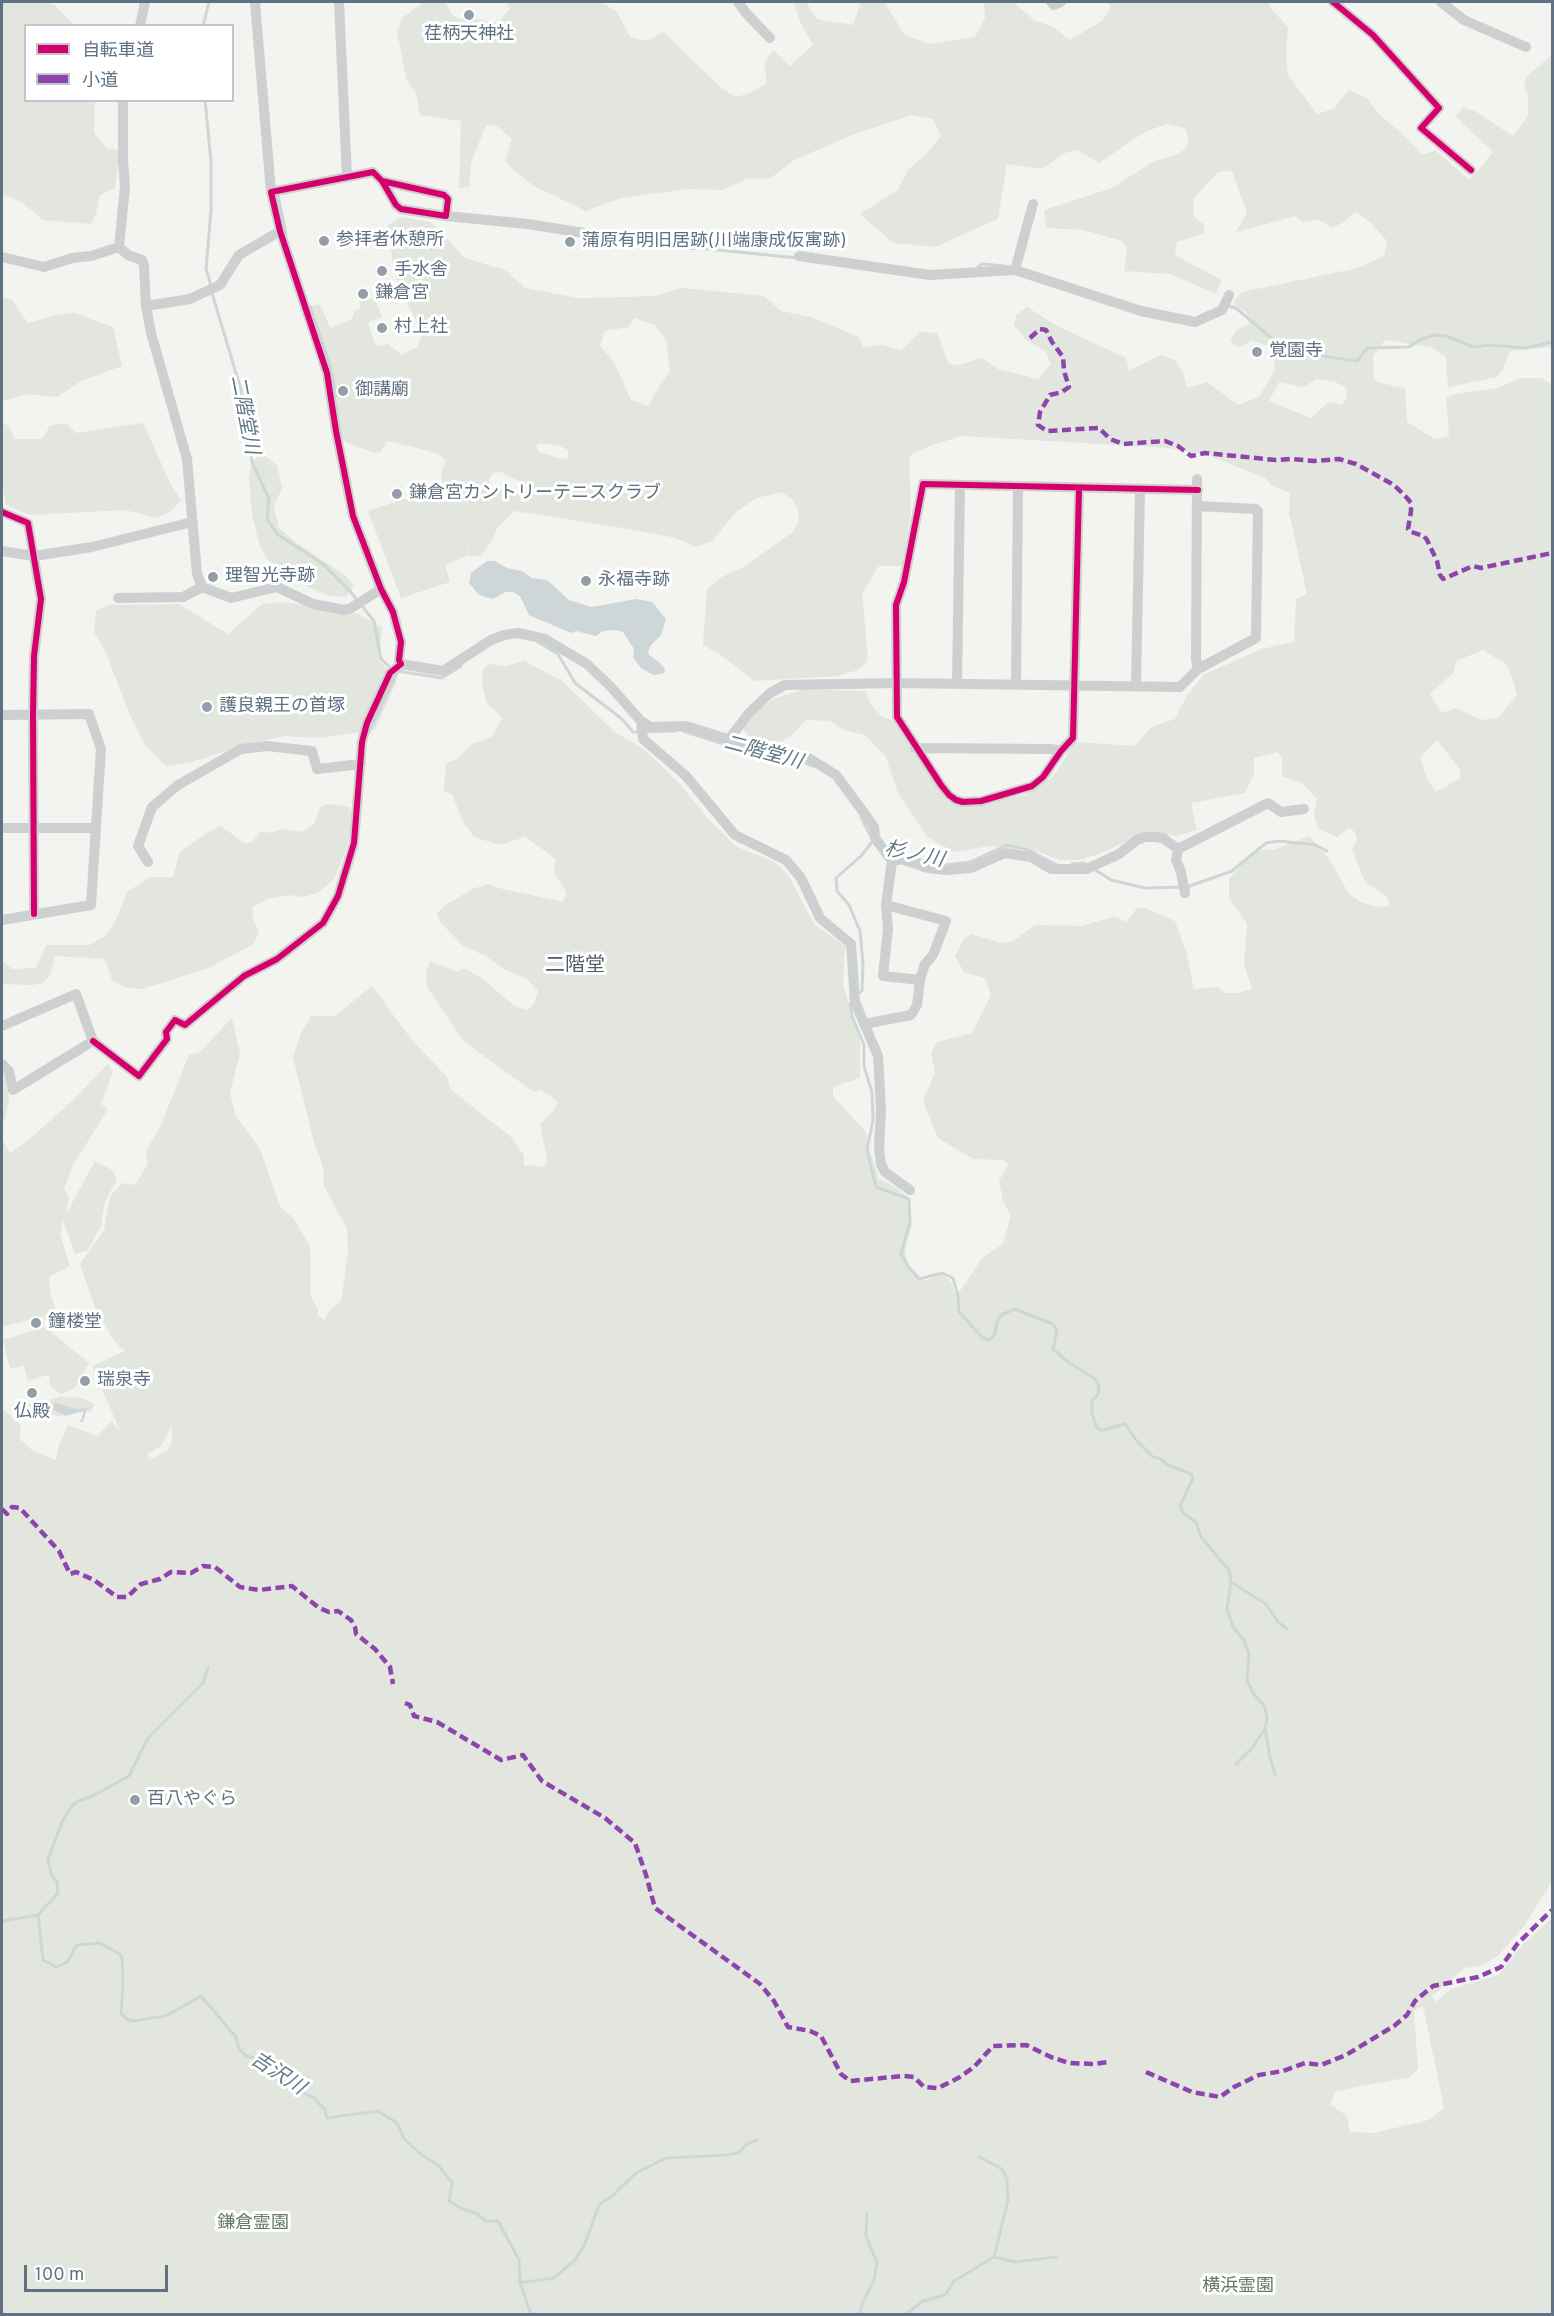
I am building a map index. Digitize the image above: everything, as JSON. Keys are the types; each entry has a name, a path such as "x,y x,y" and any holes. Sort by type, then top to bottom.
{"street":[{"path":"140,24 145,2"},
{"path":"255,2 272,192 280,231 327,373 353,516 381,589 393,612 401,642 399,660 401,664"},
{"path":"339,2 347,177"},
{"path":"738,2 770,38"},
{"path":"1052,2 1054,5 1061,2"},
{"path":"1333,2 1373,35 1439,108 1421,129 1471,170"},
{"path":"1441,2 1464,20 1526,47"},
{"path":"119,247 125,187 123,102"},
{"path":"272,192 373,172 401,210 528,224 590,234"},
{"path":"382,182 444,195 448,199 446,216"},
{"path":"1015,270 1033,204"},
{"path":"146,306 190,298 220,285 239,255 280,231"},
{"path":"2,256 44,267 119,247"},
{"path":"119,247 128,255 142,260 144,266 146,306 187,459 197,574 202,587 231,598 277,587 313,604 345,610 381,589"},
{"path":"799,256 930,275 1015,270 1141,311 1195,322 1211,317 1222,310 1229,295"},
{"path":"1079,488 1074,738 1061,751 1043,777 1032,786 981,801 963,802 948,795 915,748 897,717 896,605 904,582 923,484 1140,489 1198,484 1196,659 1198,669"},
{"path":"957,684 960,485"},
{"path":"1016,685 1018,486"},
{"path":"1136,686 1140,489"},
{"path":"729,739 749,712 770,693 785,685 898,682 1179,687 1198,669 1256,638 1258,511 1256,509 1197,506"},
{"path":"2,512 28,523 41,599 34,656 34,914"},
{"path":"2,551 34,556 92,547 192,522"},
{"path":"118,598 183,597 202,587"},
{"path":"2,1026 76,994 93,1041 139,1076 167,1039 166,1032 176,1020 185,1025 244,976 277,959 323,923 338,896 354,843 362,742 367,723 390,673 401,664 443,671 491,640 518,633 545,639 587,664 641,721 651,727 686,726 750,746 805,756 836,775 874,827 875,838 888,856 886,905 888,928 883,976 920,980"},
{"path":"2,715 89,714 101,749 92,905 2,920"},
{"path":"641,721 643,739 686,776 735,835 786,860 801,878 820,918 851,944 855,1002 878,1056 881,1164 885,1172 910,1190"},
{"path":"148,862 138,846 152,807 178,785 240,749 267,746 312,752 318,769 361,764"},
{"path":"915,748 1061,751"},
{"path":"1178,849 1268,803 1281,812 1304,809"},
{"path":"2,828 96,828"},
{"path":"888,856 928,868 946,870 971,868 1005,853 1031,857 1051,869 1087,869 1119,854 1137,840 1145,837 1163,838 1178,849"},
{"path":"1178,849 1176,860 1185,893"},
{"path":"864,1024 911,1015 917,1005 920,980 925,964 933,955 946,921 886,905"},
{"path":"2,1064 9,1071 13,1090 93,1041"}],"green space":[{"path":"2,2 47,2 54,5 73,24 24,24 24,102 95,102 94,133 107,148 120,150 115,188 100,195 91,224 43,220 22,202 2,194"},
{"path":"424,2 446,2 451,14 459,19 473,18 497,23 510,9 507,2 601,2 617,12 630,37 649,41 663,31 720,87 735,97 751,93 767,83 764,63 773,50 790,66 813,45 800,22 794,2 806,2 817,19 853,25 861,2 884,2 905,35 929,44 975,37 985,18 984,2 1013,2 1035,21 1052,26 1070,40 1102,21 1111,7 1108,2 1269,2 1271,9 1288,27 1286,55 1288,75 1317,114 1333,109 1349,90 1367,98 1377,112 1422,154 1436,151 1468,179 1473,177 1493,152 1456,117 1463,107 1475,111 1513,136 1528,116 1528,96 1524,85 1527,76 1552,55 1552,347 1510,351 1497,377 1448,387 1446,357 1433,348 1385,340 1373,356 1376,382 1405,388 1407,422 1435,439 1449,436 1446,398 1455,394 1498,388 1521,378 1542,378 1552,385 1552,1881 1524,1926 1498,1956 1484,1965 1465,1968 1432,1996 1436,2002 1451,1989 1499,1975 1522,1945 1552,1918 1552,2314 2,2314 2,1408 21,1426 20,1439 33,1451 56,1460 59,1445 68,1425 97,1436 112,1421 122,1435 92,1366 125,1351 111,1336 96,1310 80,1264 104,1230 110,1196 123,1183 135,1185 148,1164 146,1151 161,1125 189,1055 199,1053 232,1018 240,1053 230,1093 236,1116 260,1149 280,1206 294,1219 310,1246 311,1297 318,1309 318,1316 324,1320 330,1310 341,1301 348,1253 347,1229 323,1184 324,1173 321,1160 314,1143 293,1057 301,1033 311,1016 335,1016 372,986 411,1039 447,1077 450,1089 510,1136 524,1155 524,1165 544,1167 547,1160 540,1124 554,1110 558,1102 541,1090 534,1092 463,1041 428,988 426,973 430,961 457,972 464,968 481,978 516,1007 528,1010 534,1003 538,991 527,979 503,969 486,956 463,946 440,922 437,913 444,906 472,889 489,884 563,902 567,893 554,872 556,859 525,837 500,845 474,837 463,822 452,794 444,791 446,763 457,759 472,744 491,737 503,718 487,704 482,684 483,669 489,664 505,666 524,661 562,681 615,732 645,750 678,782 711,822 737,847 773,861 788,875 814,924 845,946 843,985 860,1041 860,1078 833,1087 833,1096 866,1132 879,1179 896,1187 907,1197 912,1225 905,1249 908,1264 924,1281 942,1274 952,1283 954,1293 960,1291 983,1257 1003,1244 1011,1216 1003,1201 999,1181 1008,1165 1004,1160 973,1159 938,1138 923,1101 935,1072 931,1053 937,1042 972,1033 991,995 985,978 964,972 955,956 964,939 972,934 1000,943 1013,941 1035,925 1082,926 1115,916 1126,922 1137,908 1145,908 1175,921 1186,951 1194,989 1218,987 1225,993 1237,993 1252,989 1244,964 1247,924 1229,898 1229,879 1254,851 1276,849 1309,836 1330,860 1349,894 1361,902 1377,907 1390,906 1387,897 1365,882 1352,849 1357,841 1355,832 1349,828 1337,837 1318,829 1314,815 1317,799 1302,783 1282,776 1282,758 1278,752 1254,758 1254,774 1245,793 1191,803 1197,830 1177,836 1150,831 1099,854 1079,860 1059,860 1039,852 989,846 954,852 927,837 897,791 886,757 865,735 846,731 830,721 806,720 792,735 781,742 750,737 741,728 751,716 773,699 805,689 866,691 870,703 881,716 896,722 911,749 946,795 989,802 1024,795 1053,777 1075,742 1135,746 1151,727 1175,719 1186,697 1203,675 1262,649 1294,642 1296,599 1307,594 1289,512 1290,493 1271,485 1265,478 1208,455 1169,448 962,436 929,446 909,456 911,508 903,566 879,566 862,593 868,660 858,670 837,676 754,681 721,655 703,645 707,589 722,577 742,568 793,532 799,520 797,507 791,498 781,492 757,498 736,512 712,541 696,547 676,538 514,511 497,528 493,539 481,556 470,556 460,522 469,555 445,565 450,582 401,598 368,511 420,494 428,501 452,497 442,482 441,474 446,461 440,455 387,441 381,451 375,453 347,443 338,434 335,410 337,394 311,316 312,306 320,304 330,328 352,319 355,310 361,308 359,300 374,297 382,317 368,323 376,346 388,344 402,355 417,347 421,337 395,276 392,258 388,225 400,217 431,222 465,258 505,270 525,288 577,298 654,296 683,288 764,296 781,311 811,317 859,337 863,347 883,345 901,351 920,332 937,333 949,364 959,365 982,358 998,369 1038,379 1051,364 1046,352 1025,339 1014,325 1016,315 1027,307 1059,327 1126,358 1129,371 1160,355 1175,360 1183,373 1187,388 1207,382 1238,405 1259,397 1275,370 1273,347 1252,341 1238,348 1230,341 1236,331 1249,324 1247,313 1233,303 1242,292 1358,268 1384,256 1387,241 1370,222 1355,212 1332,228 1318,219 1302,222 1296,216 1236,232 1247,213 1232,171 1218,172 1194,198 1193,215 1205,226 1203,234 1177,242 1175,255 1221,280 1216,294 1170,274 1124,271 1127,247 1122,241 1083,230 1046,228 1044,210 1112,188 1154,161 1173,156 1186,149 1189,140 1185,128 1166,124 1143,133 1099,163 1077,150 1065,153 1042,169 1007,164 998,219 935,247 893,243 860,214 898,190 908,170 928,152 941,136 933,119 912,115 852,135 794,160 771,178 747,179 723,190 689,189 621,198 586,211 534,186 520,175 505,162 512,139 497,126 486,125 471,163 469,187 459,188 461,121 420,115 416,93 407,81 397,32 403,17","holes":["634,318 655,325 666,340 670,372 648,406 631,400 614,362 600,346 605,331 629,327","1316,379 1335,382 1344,386 1347,390 1347,397 1342,405 1329,402 1311,418 1269,401 1279,382 1304,387","539,443 560,446 568,450 569,458 560,459 538,451 536,446","502,472 525,485 523,491 512,494 489,486 489,479 493,473","1483,650 1506,664 1517,695 1498,718 1481,720 1456,708 1441,713 1430,694 1454,672 1456,661","1437,740 1461,771 1460,778 1436,792 1427,778 1420,758","172,1424 172,1440 167,1451 149,1460 148,1454 162,1445","1423,2006 1444,2108 1429,2120 1373,2133 1350,2132 1347,2116 1330,2104 1336,2091 1410,2077 1418,2069 1414,2011"]},
{"path":"2,297 12,300 28,323 56,315 74,313 113,327 122,366 81,381 57,397 27,394 2,401"},
{"path":"2,422 10,427 14,439 42,439 50,426 66,423 76,433 143,423 171,485 181,500 171,511 157,518 125,510 29,515 6,505 2,478"},
{"path":"264,455 277,465 282,488 274,506 279,528 294,541 346,576 354,586 346,597 329,596 293,580 287,571 269,561 260,547 252,515 249,476 251,465 258,456"},
{"path":"281,602 326,611 356,613 382,627 379,660 397,680 375,730 320,738 285,736 251,743 192,762 166,766 144,744 130,715 106,653 94,632 96,610 109,605 179,604 228,634 262,604"},
{"path":"329,804 349,807 354,820 334,879 319,892 304,897 288,895 268,899 252,907 253,919 259,933 253,944 209,968 142,989 127,988 112,980 105,959 55,956 50,976 42,983 2,984 2,960 12,969 36,968 46,945 90,945 105,936 116,920 127,892 150,877 173,877 180,852 207,833 221,826 244,843 251,843 261,831 271,833 282,829 301,832 314,824 320,807"},
{"path":"108,1064 113,1072 101,1104 108,1109 73,1165 64,1189 69,1197 66,1214 95,1161 112,1170 117,1179 105,1202 101,1226 88,1250 75,1254 63,1220 60,1234 70,1266 49,1277 50,1292 56,1310 55,1322 49,1326 42,1316 2,1327 2,1139 10,1153 29,1140"},
{"path":"2,1068 8,1084 9,1103 2,1128"},
{"path":"45,1327 89,1363 75,1388 61,1394 51,1387 49,1375 28,1380 24,1366 10,1369 3,1340"},
{"path":"60,1397 82,1398 95,1404 90,1412 77,1411 59,1416 36,1412 15,1415 14,1408"}],"shaded area":[{"path":"487,561 494,561 507,568 522,571 532,578 547,580 569,600 592,607 636,599 652,602 666,619 661,635 650,646 648,654 665,669 664,673 654,675 642,669 633,658 634,649 623,632 603,631 596,636 576,631 571,633 529,615 520,596 513,592 506,592 492,599 479,595 469,583 471,573"},
{"path":"55,1402 77,1409 87,1408 83,1422 80,1422 84,1411 65,1416 53,1409"}],"waterway":[{"name":"二階堂川","path":"204,24 209,2"},
{"name":"二階堂川","path":"205,102 211,161 211,210 206,269 211,286"},
{"path":"278,195 286,234"},
{"path":"589,238 653,247 708,249 798,258"},
{"path":"977,268 982,264 1005,266"},
{"name":"二階堂川","path":"212,293 241,390 252,462 269,499 267,519 277,534 323,564 349,590 374,621 381,659 391,668"},
{"path":"310,306 331,368"},
{"path":"1229,306 1236,308 1276,342 1290,341 1322,356 1357,361 1367,348 1409,347 1419,340 1435,335 1447,336 1473,347 1490,345 1526,348 1552,342"},
{"path":"332,374 336,397"},
{"name":"二階堂川","path":"538,642 558,654 575,683 622,719 633,732 676,731"},
{"name":"二階堂川","path":"397,671 442,678 461,666"},
{"name":"二階堂川","path":"369,732 398,671"},
{"name":"二階堂川","path":"683,731 745,751 804,762 812,766"},
{"name":"二階堂川","path":"861,817 870,835"},
{"name":"杉ノ川","path":"1094,869 1111,880 1145,888 1187,887 1232,871 1266,843 1280,841 1315,845 1327,851"},
{"name":"二階堂川","path":"858,993 862,991 863,964 860,931 849,905 837,891 836,878 862,855 872,842"},
{"name":"杉ノ川","path":"946,865 970,862 1007,845 1026,849 1057,865"},
{"name":"杉ノ川","path":"917,859 936,864"},
{"name":"杉ノ川","path":"1072,864 1084,863 1089,866"},
{"name":"二階堂川","path":"850,1003 852,1016 864,1045 864,1066 872,1092 873,1120 867,1150 876,1187 909,1199 910,1222 901,1254 919,1279 942,1273 953,1278 959,1312 983,1338 990,1340 995,1334 1001,1315 1015,1309 1053,1324 1057,1331 1053,1349 1068,1362 1095,1379 1099,1386 1098,1394 1092,1401 1092,1413 1097,1428 1102,1430 1125,1424 1136,1440 1153,1457 1191,1474 1193,1478 1180,1506 1183,1513 1196,1522 1201,1537 1229,1570 1231,1582 1227,1609 1233,1627 1244,1640 1249,1654 1247,1681 1265,1707 1267,1718 1265,1728 1275,1774"},
{"path":"1231,1582 1266,1604 1279,1623 1287,1629"},
{"path":"38,1915 58,1893 57,1882 51,1874 48,1859 62,1822 72,1806 129,1776 148,1738 203,1683 208,1668"},
{"path":"1236,1764 1252,1748 1265,1729"},
{"name":"吉沢川","path":"38,1915 43,1960 56,1967 67,1962 77,1945 100,1943 120,1954 123,1984 121,2013 127,2019 132,2021 166,2016 201,1996 236,2037 239,2049 246,2056 256,2058 273,2077 314,2098 325,2110 327,2118 378,2111 397,2123 404,2139 423,2156 438,2165 452,2183 449,2201 462,2209 476,2213 486,2221 498,2221 519,2260 520,2283 531,2314"},
{"name":"吉沢川","path":"2,1921 38,1915"},
{"path":"520,2283 554,2278 575,2260 584,2246 599,2205 636,2173 666,2158 738,2153 747,2144 757,2140"},
{"path":"979,2157 1002,2169 1007,2179 1008,2200 994,2257"},
{"path":"860,2314 862,2304 874,2280 877,2263 866,2236 867,2214"},
{"name":"吉沢川","path":"906,2314 923,2301 945,2295 954,2281 994,2257 1015,2262 1056,2257"}],"marked path":[{"path":"1030,338 1040,329 1046,330 1063,357 1069,387 1062,392 1050,395 1040,412 1038,425 1047,431 1099,428 1110,439 1123,444 1165,441 1178,446 1191,456 1205,453 1276,460 1339,459 1356,464 1394,485 1411,503 1408,529 1424,536 1427,540 1443,579 1473,566 1481,568 1552,553"},
{"path":"2,1509 7,1514 12,1507 20,1508 59,1551 70,1574 76,1572 94,1580 117,1597 127,1597 141,1584 160,1579 171,1572 191,1573 203,1566 215,1567 240,1587 259,1590 292,1586 319,1608 329,1612 338,1611 351,1620 356,1634 375,1649 390,1667 393,1684"},
{"path":"405,1703 410,1705 414,1716 437,1722 501,1760 523,1755 542,1781 605,1818 635,1843 655,1908 760,1984 774,2001 788,2027 810,2031 821,2036 841,2074 850,2081 904,2076 914,2077 924,2087 938,2088 974,2067 993,2046 1026,2045 1069,2063 1109,2062"},
{"path":"1146,2072 1192,2092 1220,2097 1234,2087 1259,2075 1283,2071 1305,2063 1321,2065 1346,2055 1394,2026 1407,2015 1415,2001 1433,1986 1478,1977 1501,1967 1518,1943 1552,1910"}],"cycle path":[{"path":"1333,2 1373,35 1439,108 1421,128 1471,170"},
{"path":"93,1041 139,1076 167,1039 166,1032 175,1020 185,1025 244,976 277,959 323,923 338,896 354,843 362,742 367,723 390,673 401,664 399,660 401,642 393,612 381,589 353,516 327,373 280,231 271,192 373,172 401,209 446,216 448,199 444,195 382,181"},
{"path":"1079,488 1073,738 1043,777 1032,786 981,801 956,800 941,785 897,717 896,605 904,582 923,484 1198,490"},
{"path":"2,512 28,523 41,599 34,656 34,914"}],"place":[{"name":"荏柄天神社","path":"469,15"},
{"name":"参拝者休憩所","path":"324,241"},
{"name":"蒲原有明旧居跡(川端康成仮寓跡)","path":"570,242"},
{"name":"手水舎","path":"382,271"},
{"name":"鎌倉宮","path":"363,294"},
{"name":"村上社","path":"382,328"},
{"name":"覚園寺","path":"1257,352"},
{"name":"御講廟","path":"343,391"},
{"name":"鎌倉宮カントリーテニスクラブ","path":"397,494"},
{"name":"理智光寺跡","path":"213,577"},
{"name":"永福寺跡","path":"586,581"},
{"name":"護良親王の首塚","path":"207,707"},
{"name":"鐘楼堂","path":"36,1323"},
{"name":"瑞泉寺","path":"85,1381"},
{"name":"仏殿","path":"32,1393"},
{"name":"百八やぐら","path":"135,1800"}],"district":[{"name":"二階堂","path":"575,967"}],"park label":[{"name":"鎌倉霊園","path":"253,2224"},
{"name":"横浜霊園","path":"1238,2287"}]}
